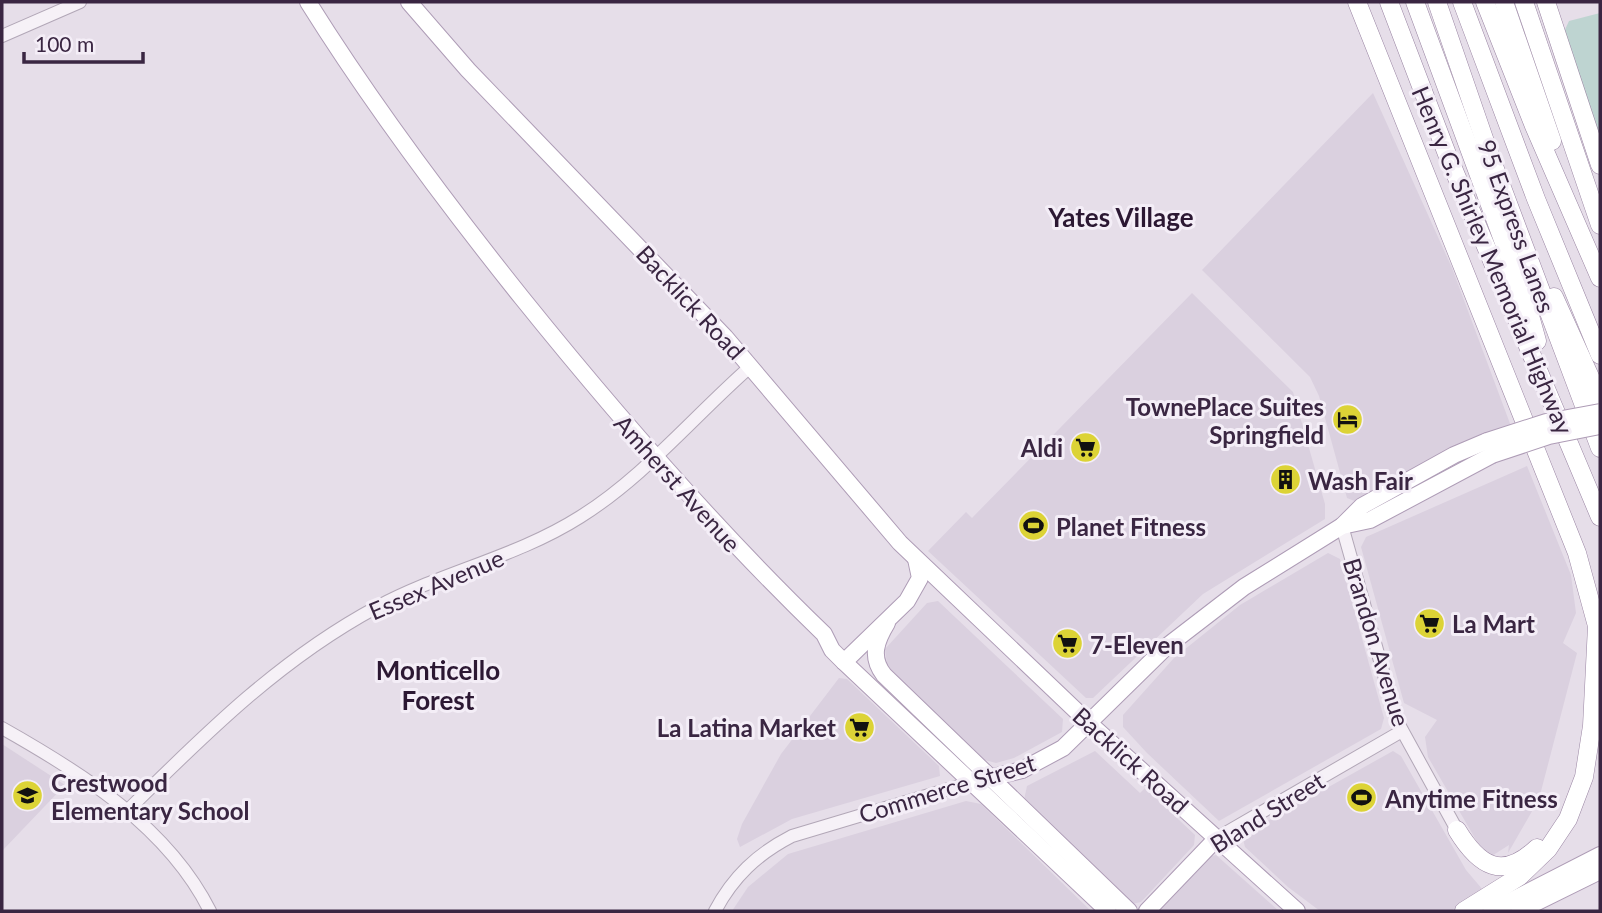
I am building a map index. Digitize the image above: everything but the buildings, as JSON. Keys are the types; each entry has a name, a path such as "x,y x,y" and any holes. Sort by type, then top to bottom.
{"highway":[{"path":"1357,2 1577,553 1600,599"},
{"name":"Henry G. Shirley Memorial Highway","path":"1389,2 1447,154 1550,392 1600,517"},
{"path":"1415,2 1527,305 1550,392"},
{"name":"95 Express Lanes","path":"1437,2 1489,153 1600,448"},
{"path":"1462,2 1598,348"},
{"path":"1485,2 1600,278"},
{"path":"1504,2 1582,234"},
{"path":"1524,2 1600,225"},
{"path":"1546,2 1600,165"},
{"path":"1489,153 1600,399"},
{"path":"1464,911 1502,889 1536,862 1568,820 1589,757 1597,626 1577,553"},
{"path":"1458,830 1475,856 1491,866 1500,867 1511,865 1531,853 1568,820"}],"main road":[{"name":"Amherst Avenue","path":"308,2 394,133 434,187 595,390 654,458 742,554 824,634 832,650 844,662 1108,911"},
{"name":"Backlick Road","path":"409,2 468,70 667,275 751,366 878,518 915,557 1090,724 1297,911"},
{"name":"Commerce Street","path":"1490,448 1546,422 1600,412"},
{"name":"Commerce Street","path":"970,783 1008,775 1047,758 1090,724 1182,634 1287,558 1342,526 1362,506 1454,455 1600,426"},
{"path":"844,662 907,601 920,578 915,557"},
{"name":"Backlick Road","path":"907,601 932,591 966,607"},
{"path":"887,623 877,643 875,658 880,670 901,695"},
{"path":"824,634 847,647 868,640"},
{"path":"844,662 861,663 901,695 1129,911"},
{"name":"Bland Street","path":"1147,911 1217,838"},
{"path":"1491,911 1600,855"},
{"path":"1519,911 1600,871"}],"street":[{"path":"2,36 80,2"},
{"name":"Essex Avenue","path":"127,811 246,696 313,645 378,606 554,533 610,497 751,366"},
{"name":"Brandon Avenue","path":"1342,526 1369,626 1402,731 1458,830"},
{"path":"2,728 127,811 170,849 187,871 210,911"},
{"name":"Bland Street","path":"1217,838 1402,731"},
{"name":"Commerce Street","path":"715,911 745,868 772,846 792,836 970,783"}],"shaded area":[{"path":"1600,13 1600,140 1563,34 1569,21"},
{"path":"1373,93 1452,268 1512,429 1357,502 1347,498 1319,396 1310,377 1202,270"},
{"path":"1192,293 1293,392 1325,504 1325,519 1203,594 1093,698 1086,698 928,551 966,512 972,518"},
{"path":"1527,466 1571,575 1576,613 1563,643 1577,653 1539,799 1508,853 1509,845 1487,859 1428,757 1425,737 1437,720 1404,703 1361,547 1366,537"},
{"path":"1328,553 1340,559 1384,718 1381,729 1219,821 1123,727 1123,715 1174,658 1240,605"},
{"path":"938,601 1063,719 1062,732 1014,758 996,763 981,759 888,672 885,649 927,603"},
{"path":"839,678 847,679 939,766 940,776 792,819 740,847 737,839 742,824 781,754"},
{"name":"Crestwood Elementary School","path":"2,744 65,785 2,851"},
{"path":"1095,751 1140,793 1145,788 1195,835 1194,845 1141,902 1132,904 1024,800 1027,786"},
{"path":"1393,751 1401,756 1466,870 1483,890 1451,911 1320,911 1288,887 1245,847 1243,839 1248,832"},
{"path":"966,801 981,804 1091,911 732,911 748,887 788,854"},
{"path":"1216,855 1279,911 1159,911 1208,857"}],"place":[{"name":"TownePlace Suites Springfield","path":"1347,420"},
{"name":"Aldi","path":"1086,447"},
{"name":"Wash Fair","path":"1285,480"},
{"name":"Planet Fitness","path":"1033,526"},
{"name":"La Mart","path":"1429,623"},
{"name":"7-Eleven","path":"1067,644"},
{"name":"La Latina Market","path":"859,727"},
{"name":"Crestwood Elementary School","path":"28,796"},
{"name":"Anytime Fitness","path":"1362,798"}],"district":[{"name":"Yates Village","path":"1121,217"},
{"name":"Monticello Forest","path":"438,685"}]}
